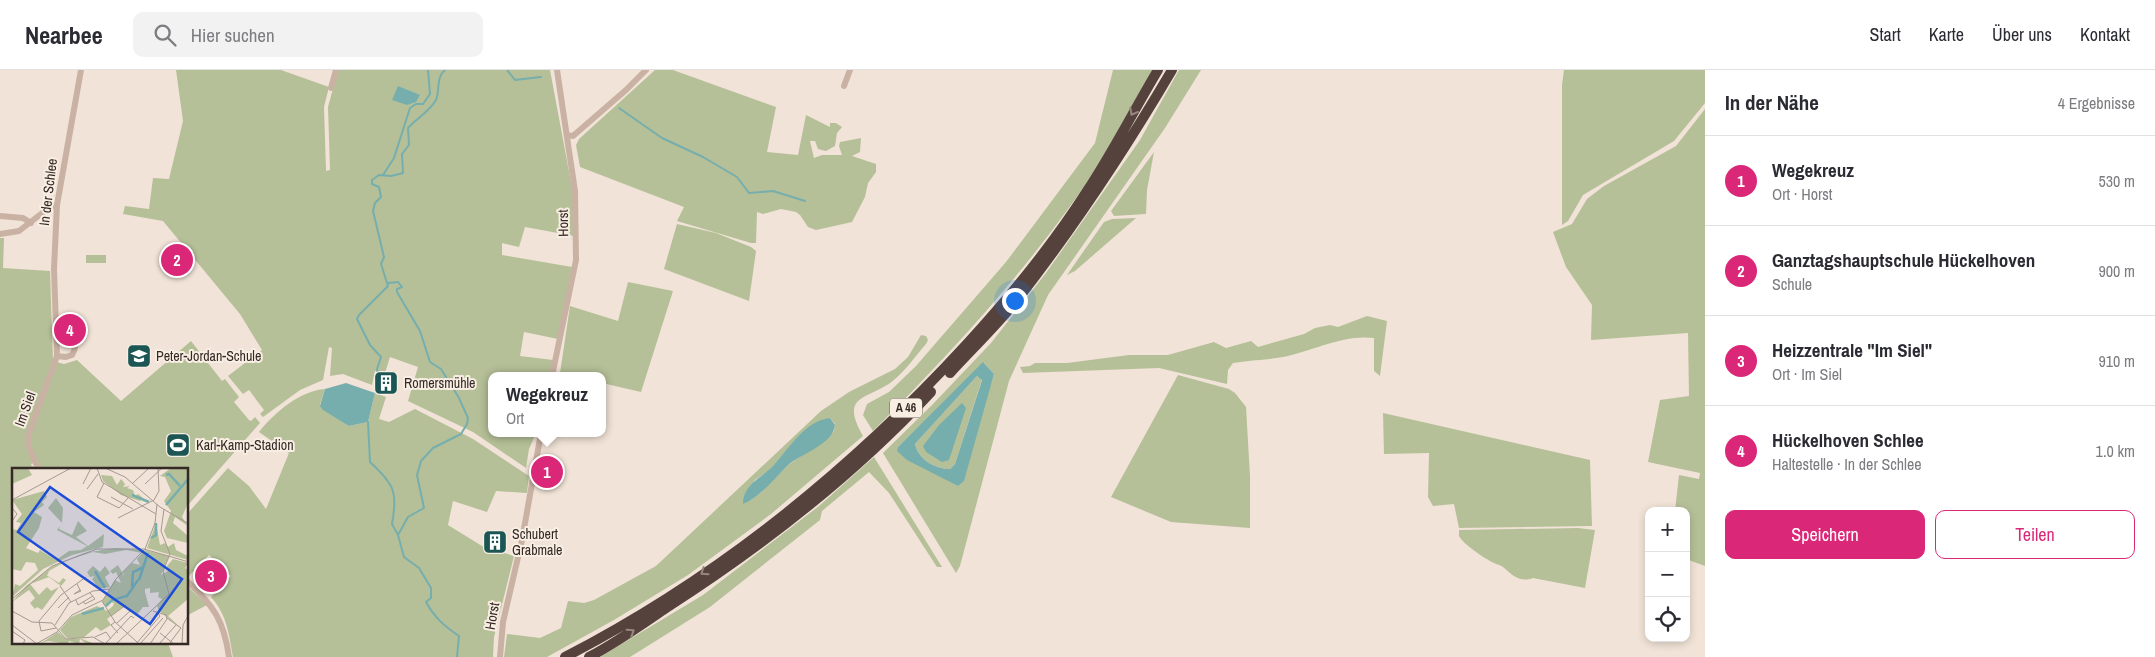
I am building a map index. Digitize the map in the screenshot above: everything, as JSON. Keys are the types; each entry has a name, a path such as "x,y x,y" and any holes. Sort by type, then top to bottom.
{"highway":[{"name":"A 46","path":"565,657 656,605 773,524 845,465 921,393 993,315 1040,257 1087,192 1158,70"},
{"name":"A 46","path":"589,657 697,588 752,549 838,481 918,406 1015,302 1048,259 1098,189 1172,70"}],"street":[{"name":"In der Schlee","path":"57,356 54,269 57,205 81,70"},
{"path":"331,88 336,70"},
{"name":"Horst","path":"553,372 576,260 575,190 557,70"},
{"path":"567,135 573,136 646,70"},
{"path":"844,86 850,70"},
{"path":"0,234 19,231 50,207 57,205"},
{"path":"0,216 23,218 31,223"},
{"path":"56,319 74,339 75,347 72,355 66,357 57,356"},
{"path":"56,330 75,347"},
{"name":"Im Siel","path":"38,468 28,446 28,436 57,356"},
{"name":"Horst","path":"500,657 503,622 522,540 540,437"},
{"path":"189,583 219,617 229,657"}],"green space":[{"path":"176,70 281,70 329,87 324,107 326,171 330,170 328,107 338,70 550,70 573,193 574,236 525,227 519,247 502,243 502,255 572,267 558,339 524,332 520,356 553,360 550,372 488,372 488,437 534,437 529,449 526,468 473,432 408,401 418,367 390,357 385,373 375,371 372,385 343,374 330,376 332,348 329,347 323,380 300,390 263,417 260,414 264,410 249,390 243,394 228,376 262,350 240,314 163,221 123,214 125,206 149,209 153,178 169,179 183,121"},
{"path":"655,70 673,70 776,107 767,152 798,155 806,115 830,127 830,123 836,123 842,127 837,133 835,146 826,151 818,149 815,141 810,141 814,158 822,155 842,155 839,146 840,142 861,138 860,152 852,156 876,164 876,172 868,183 865,197 852,222 816,230 808,227 796,212 781,209 763,214 757,212 756,243 751,243 677,221 684,207 580,167 576,145 579,139"},
{"path":"1113,70 1155,70 1105,155 1053,229 967,333 873,431 863,415 867,404 889,392 916,366 1006,262 1095,143"},
{"path":"1179,70 1201,70 1165,128 1048,295 1009,381 960,566 956,573 883,453 991,343 1046,273 1140,140","holes":["984,363 994,374 958,486 898,447"]},
{"path":"1564,70 1705,70 1705,103 1674,141 1583,195 1568,221 1562,225 1562,85"},
{"path":"1705,109 1705,566 1690,560 1690,507 1675,507 1679,475 1699,479 1700,473 1648,462 1660,400 1689,396 1688,333 1591,340 1592,305 1566,267 1553,232 1572,224 1587,199 1604,186 1676,146"},
{"path":"1154,152 1147,190 1146,214 1114,216 1111,211"},
{"path":"1136,218 1075,271 1067,275 1104,222 1112,219"},
{"path":"677,224 716,233 751,247 756,251 749,301 664,269"},
{"path":"0,238 4,238 3,268 50,271 53,361 64,364 77,360 121,401 191,341 222,381 225,379 239,397 234,402 249,420 251,421 255,417 260,423 189,504 189,468 39,468 32,463 31,465 36,468 12,468 12,644 168,644 173,657 0,657"},
{"path":"86,255 106,255 106,263 86,263"},
{"path":"628,282 673,291 641,392 606,384 606,372 560,372 570,306 618,321"},
{"path":"1367,316 1387,321 1380,376 1374,371 1374,338 1363,337 1351,338 1283,357 1233,363 1228,370 1227,384 1159,368 1023,373 1020,367 1030,366 1035,363 1067,363 1129,355 1168,355 1214,342 1226,348 1251,341 1258,347 1304,334 1315,328 1330,325 1338,327"},
{"path":"921,335 926,336 928,340 926,344 895,379 860,399 856,404 854,412 856,422 863,436 771,514 688,575 614,620 547,657 504,657 507,634 540,638 561,628 568,601 584,603 594,600 656,566 821,411 849,392 895,369 908,357","holes":["830,418 835,424 834,431 825,440 788,465 761,492 746,502 748,491 755,480 772,468 805,431"]},
{"path":"1178,375 1229,389 1235,393 1246,407 1250,476 1250,528 1171,522 1111,497"},
{"path":"977,376 982,379 955,464 950,469 933,465 923,459 915,444"},
{"path":"325,389 320,405 349,426 368,422 375,393 386,397 379,419 389,422 415,409 473,439 529,476 527,493 496,491 487,512 453,501 448,525 482,546 514,556 494,637 493,657 233,657 224,618 211,597 231,576 209,555 189,576 189,512 228,468 249,486 266,509 289,453 259,432 280,410 297,398"},
{"path":"1383,413 1590,460 1592,526 1459,528 1454,504 1433,506 1428,497 1429,453 1384,454"},
{"path":"874,457 942,567 937,567 889,493 869,472 822,511 820,520 710,607 630,657 600,657 703,595 819,506"},
{"path":"1578,528 1595,530 1585,588 1533,578 1520,579 1502,566 1488,560 1465,543 1459,536 1459,530"},
{"path":"189,588 207,605 189,614"}],"water":[{"path":"398,86 420,95 416,102 407,105 392,100"},
{"path":"983,362 994,374 964,481 958,486 907,460 897,451 898,447","holes":["977,376 982,380 955,464 950,469 944,469 923,459 915,444"]},
{"path":"346,383 375,393 368,422 349,426 323,410 320,406 325,389"},
{"path":"962,403 966,408 949,460 942,462 926,452 923,446 939,425"},
{"path":"830,418 835,425 833,432 822,444 787,466 761,492 743,504 746,491 750,486 774,465 798,436 813,424"}],"waterway":[{"path":"383,175 394,158 410,108 416,104 423,104 430,94 428,70"},
{"path":"378,375 377,369 381,357 370,345 357,319 388,286 381,264 384,257 373,211 375,203 381,197 379,187 372,184 372,180 379,175 391,176 403,173 402,154 409,145 408,128 436,100 440,76 445,70"},
{"path":"507,70 515,80 541,77"},
{"path":"619,108 662,138 703,157 737,177 749,193 773,191 805,201"},
{"path":"388,283 398,282 402,287 397,289 397,292 420,331 430,362 441,369 459,398 468,418 461,434 433,448 421,461 417,475 424,508 408,517 398,535"},
{"path":"368,422 370,462 384,476 392,489 394,496 392,524 398,535 404,557 419,568 431,588 431,598 426,602 432,612 444,625 459,636 457,657"}],"place":[{"name":"Ganztagshauptschule Hückelhoven","path":"177,260"},
{"name":"Hückelhoven Schlee","path":"70,330"},
{"name":"Peter-Jordan-Schule","path":"139,356"},
{"name":"Romersmühle","path":"386,383"},
{"name":"Karl-Kamp-Stadion","path":"178,445"},
{"name":"Wegekreuz","path":"547,472"},
{"name":"Schubert Grabmale","path":"495,542"},
{"name":"Heizzentrale \"Im Siel\"","path":"211,576"}]}
